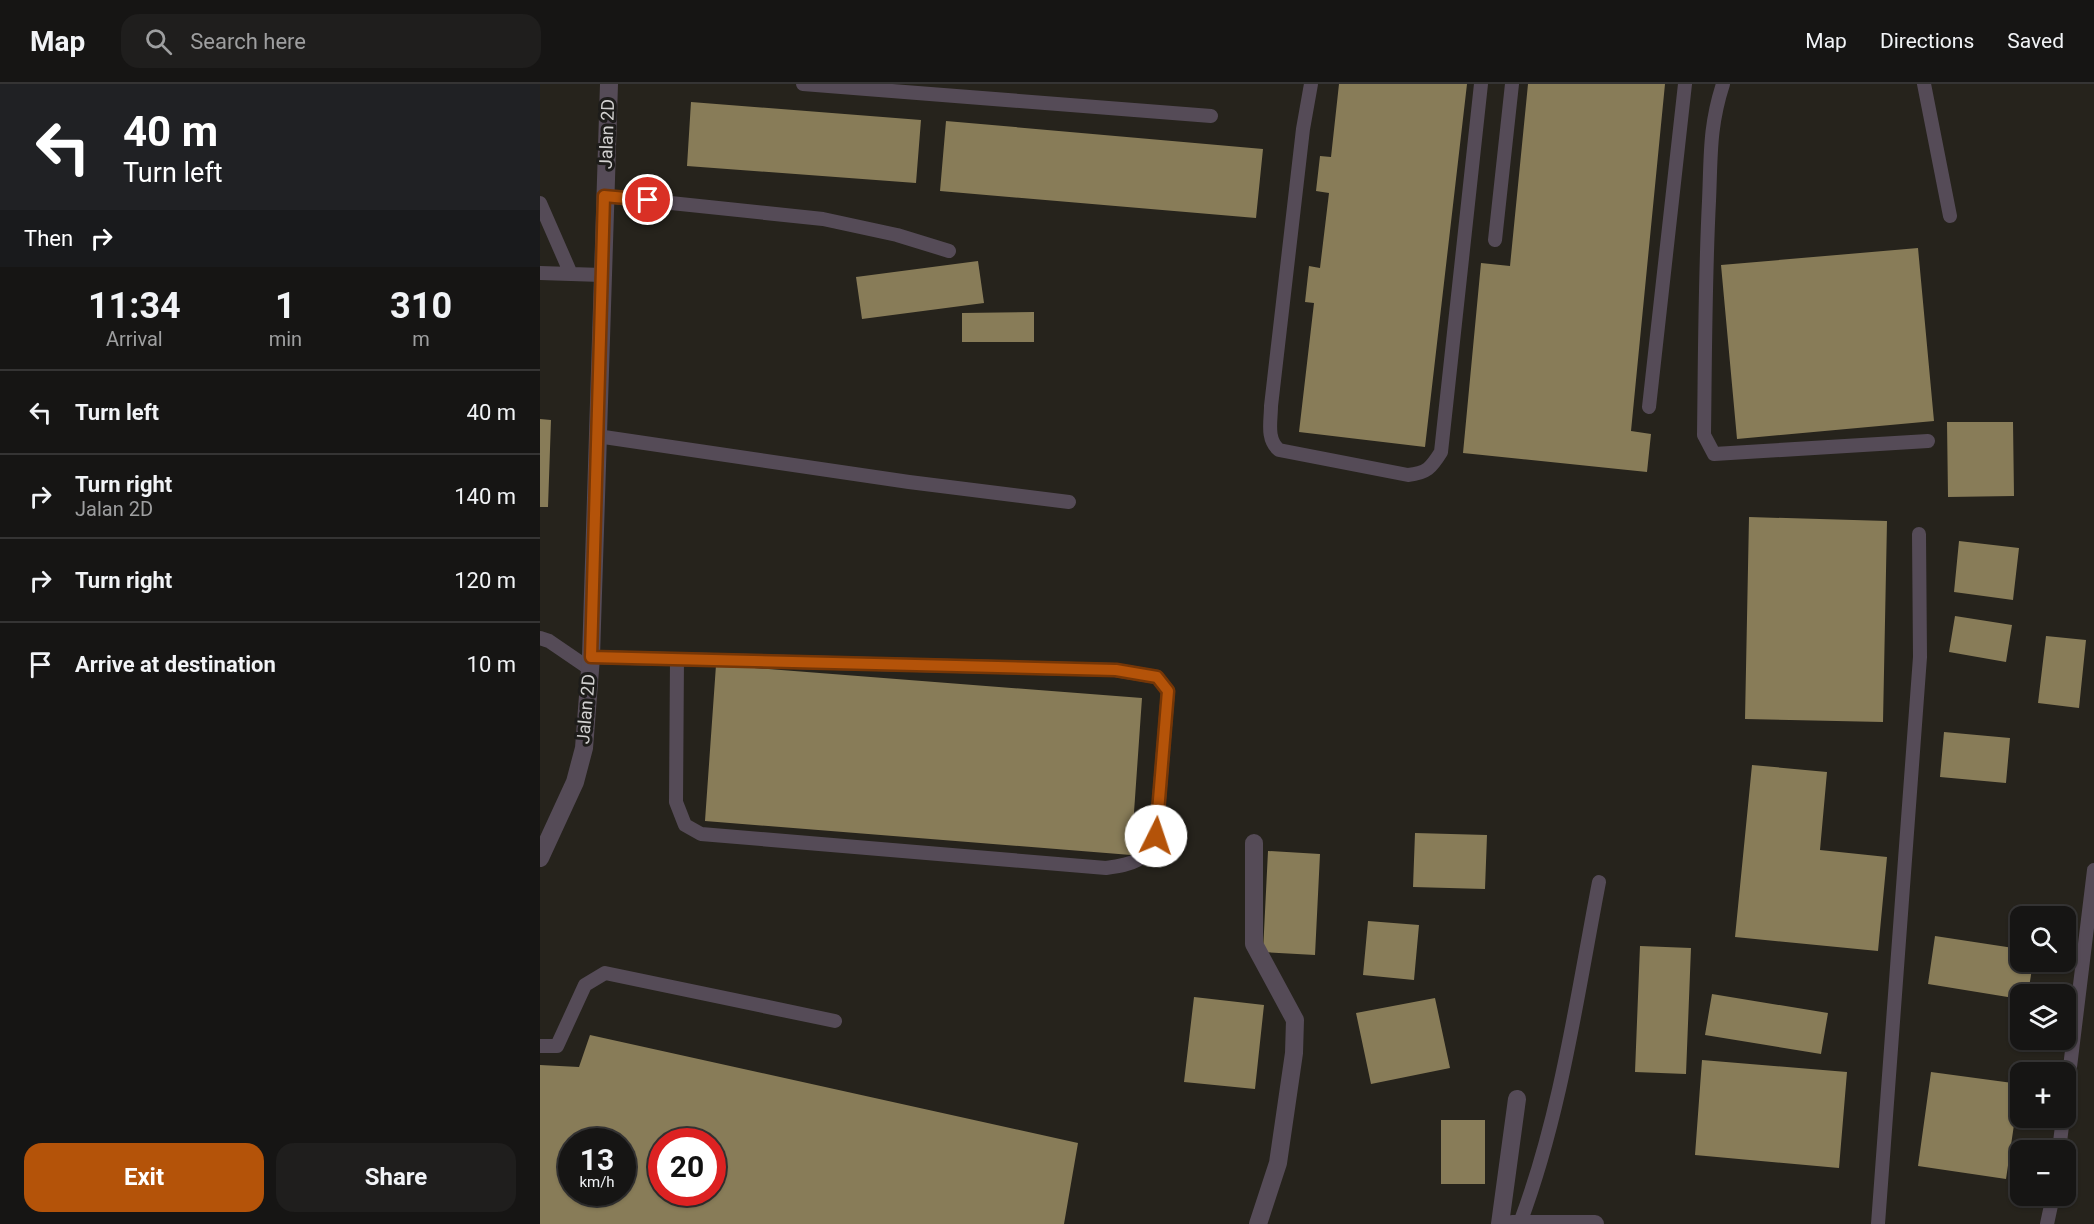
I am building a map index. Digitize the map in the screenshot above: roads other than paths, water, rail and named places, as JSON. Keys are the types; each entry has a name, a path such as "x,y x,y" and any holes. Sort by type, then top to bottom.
{"street":[{"name":"Jalan 2D","path":"540,858 575,782 584,748 590,663 609,84"},
{"path":"1254,843 1254,944 1295,1020 1294,1053 1278,1163 1258,1224"},
{"path":"1500,1224 1517,1099"},
{"path":"1516,1224 1595,1224"}],"lane":[{"path":"804,84 1211,116"},
{"path":"1311,84 1299,164 1271,406 1270,434 1274,445 1279,450 1408,475 1425,473 1441,452 1481,84"},
{"path":"1494,240 1512,84"},
{"path":"1649,407 1685,84"},
{"path":"1723,84 1715,109 1710,142 1706,250 1704,435 1714,454 1928,441"},
{"path":"1924,84 1950,216"},
{"path":"604,196 823,219 897,235 949,251"},
{"path":"540,203 571,274"},
{"path":"540,273 602,275"},
{"path":"597,436 909,482 1069,502"},
{"path":"1878,1224 1920,657 1919,534"},
{"path":"540,638 590,663 677,659 1116,670 1157,677 1168,691 1156,836 1149,852 1134,864 1106,868 702,834 684,825 676,802 677,659"},
{"path":"2071,1062 2094,870"},
{"path":"1516,1224 1540,1170 1599,882"},
{"path":"540,1046 556,1046 585,985 605,973 835,1021"},
{"path":"2047,1224 2051,1206"}]}
